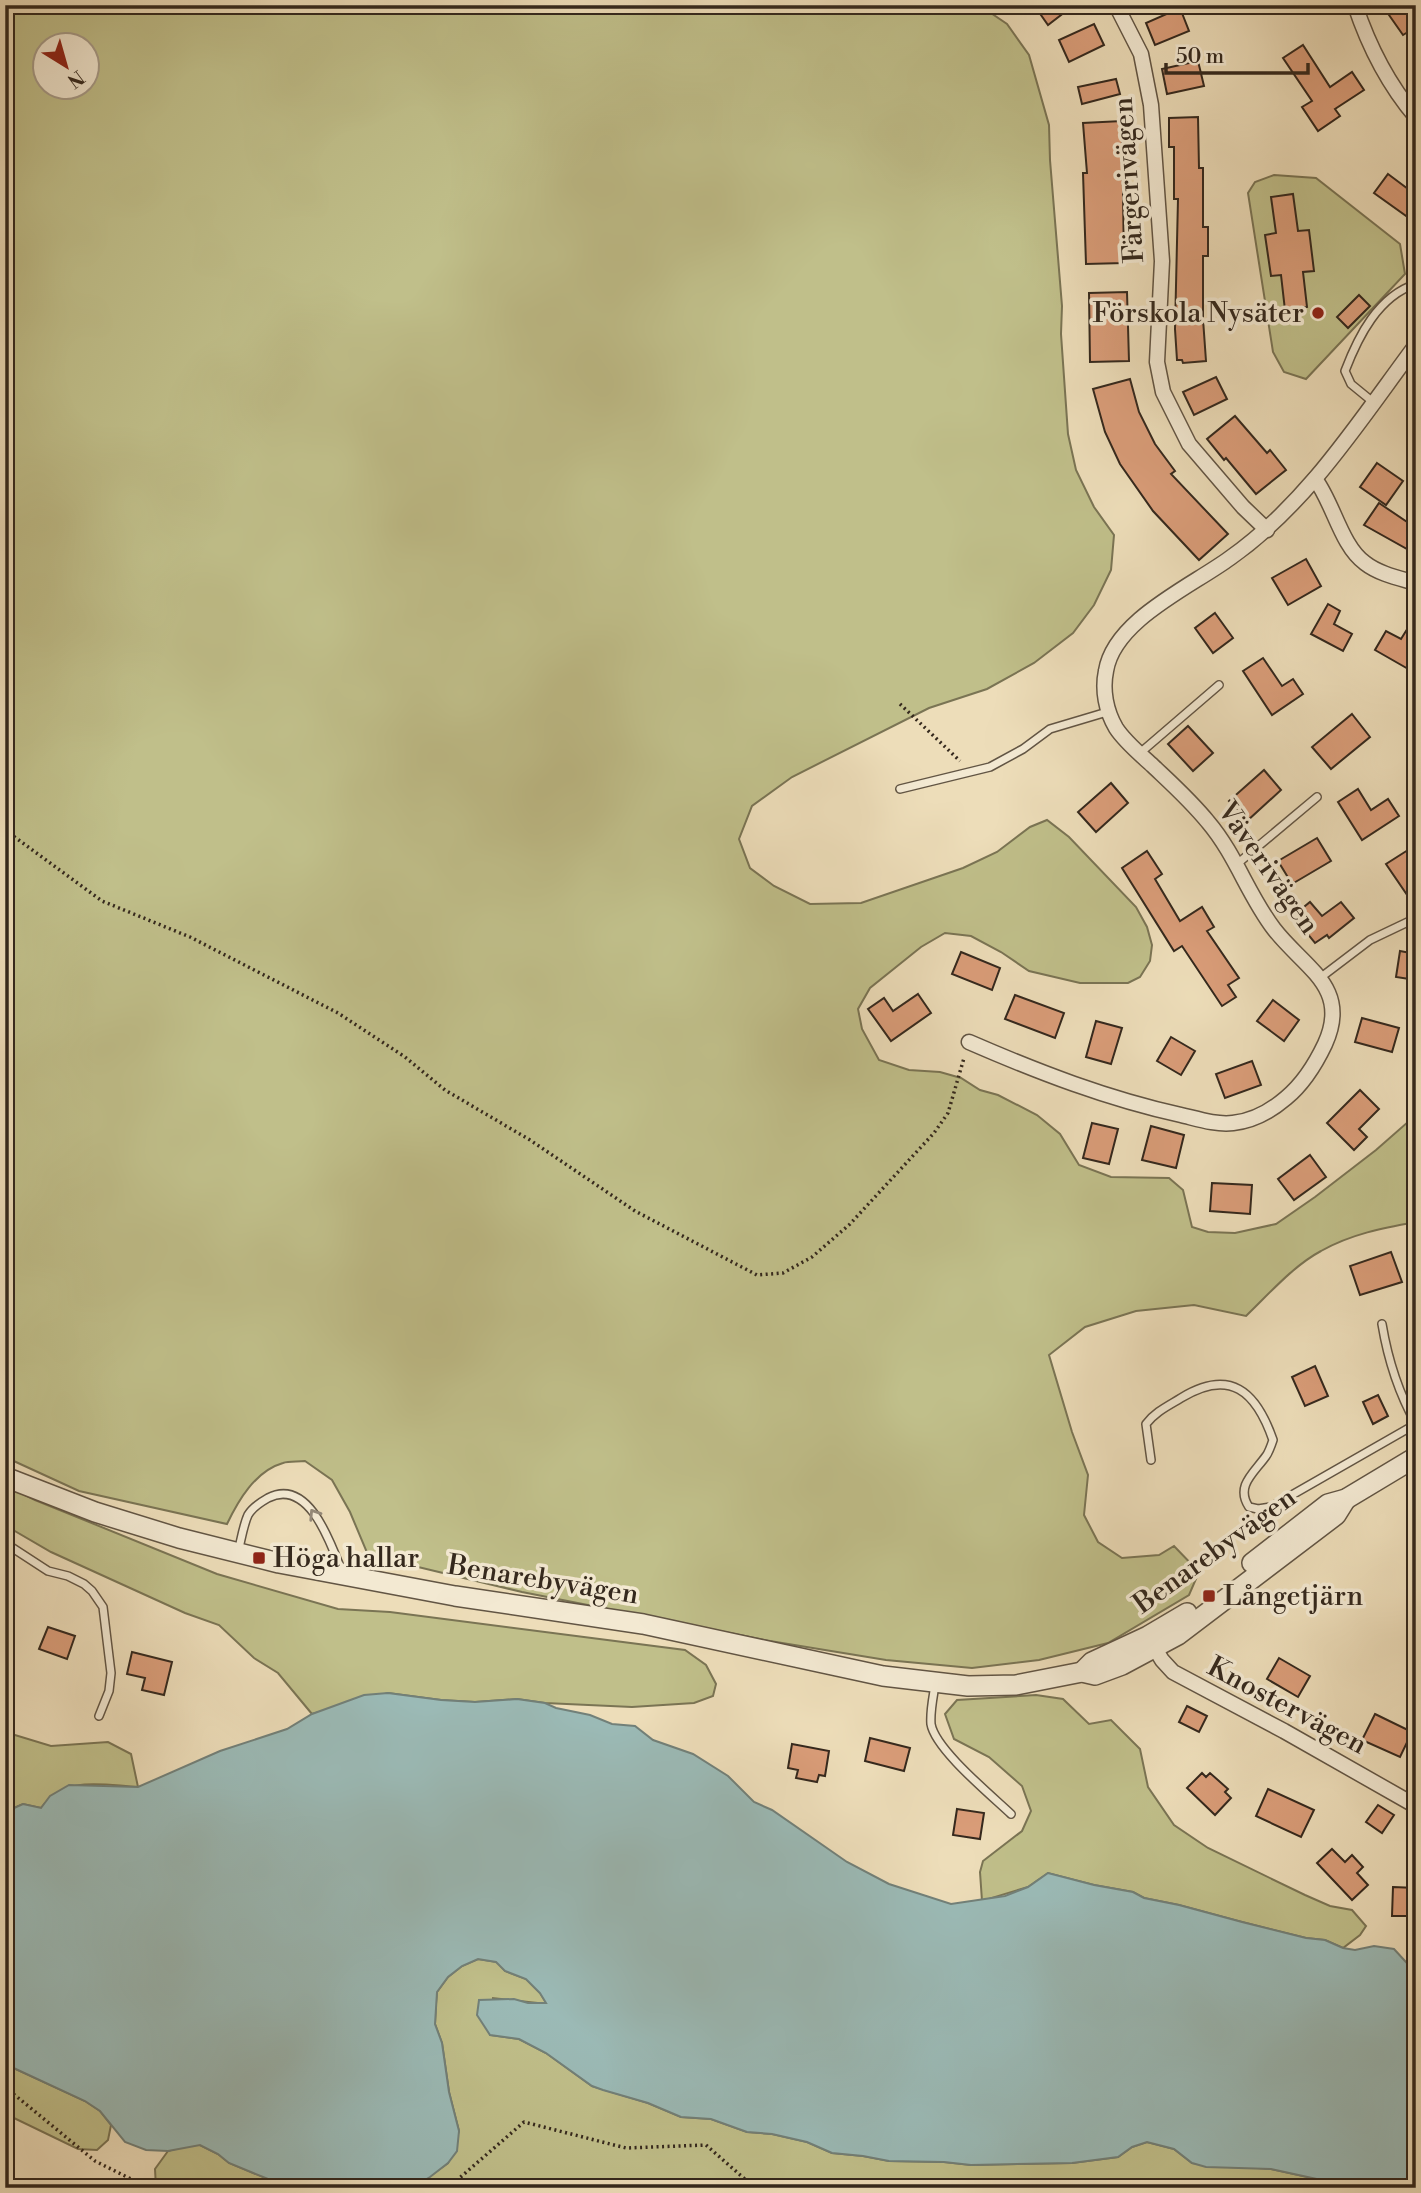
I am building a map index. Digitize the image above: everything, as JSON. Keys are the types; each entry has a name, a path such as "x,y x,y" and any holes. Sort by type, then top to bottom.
{"street":[{"name":"Färgerivägen","path":"1116,5 1141,54 1151,105 1162,261 1157,362 1163,391 1189,444 1216,478 1267,530"},
{"path":"1355,5 1372,52 1383,73 1416,117"},
{"path":"1107,712 1106,668 1122,635 1151,611 1231,558 1267,530 1315,479 1416,345"},
{"path":"1315,479 1325,492 1340,529 1363,562 1383,573 1416,583"},
{"name":"Väverivägen","path":"969,1042 1030,1070 1158,1110 1210,1122 1233,1123 1253,1118 1274,1108 1291,1094 1310,1070 1331,1029 1334,1008 1321,978 1275,931 1258,906 1224,842 1188,798 1118,732 1107,712"},
{"name":"Benarebyvägen","path":"5,1477 95,1512 238,1554 344,1576 642,1624 825,1665 968,1686 1016,1685 1082,1672 1092,1662 1151,1643 1328,1504 1346,1499 1416,1457"},
{"name":"Knostervägen","path":"1151,1643 1173,1672 1182,1678 1284,1731 1416,1806"}],"lane":[{"path":"1373,402 1351,384 1345,372 1357,339 1388,300 1403,288 1416,284"},
{"path":"1140,754 1219,685"},
{"path":"900,789 971,772 1006,759 1050,729 1107,712"},
{"path":"1237,864 1317,797"},
{"path":"1321,978 1370,940 1412,920"},
{"path":"1151,1460 1146,1424 1152,1416 1187,1394 1214,1384 1230,1384 1241,1388 1267,1421 1273,1440 1267,1455 1251,1474 1243,1489 1249,1507 1258,1509 1271,1507 1416,1424 1395,1380 1387,1355 1382,1324"},
{"path":"238,1554 248,1516 265,1499 283,1493 298,1497 307,1504 329,1539 344,1576"},
{"path":"5,1543 48,1571 84,1584 99,1600 104,1617 111,1673 109,1691 99,1716"},
{"path":"936,1683 931,1710 932,1726 938,1739 947,1752 1011,1814"}],"path":[{"path":"900,704 971,772"},
{"path":"5,830 102,901 190,937 338,1013 405,1057 446,1090 530,1139 635,1212 757,1275 783,1273 812,1257 850,1224 934,1133 948,1112 969,1042"},
{"path":"5,2087 95,2161 132,2180 140,2188"},
{"path":"448,2188 524,2122 626,2148 706,2145 755,2188"}],"shaded area":[{"path":"5,5 979,5 1007,24 1029,55 1049,125 1068,434 1076,470 1094,507 1114,535 1111,570 1094,605 1073,633 1034,663 987,689 929,708 792,777 752,806 739,839 750,868 774,886 810,904 861,903 963,868 997,852 1030,827 1047,820 1069,837 1136,907 1147,927 1152,945 1150,961 1140,977 1128,983 1080,983 1029,971 971,936 945,933 921,947 870,988 858,1009 862,1029 879,1060 909,1070 940,1072 961,1078 980,1090 998,1095 1037,1115 1060,1134 1079,1165 1111,1177 1169,1178 1183,1190 1192,1227 1208,1232 1235,1233 1276,1224 1376,1150 1408,1122 1416,1106 1416,1222 1356,1236 1321,1251 1291,1272 1246,1316 1194,1305 1136,1311 1085,1327 1049,1355 1088,1475 1084,1515 1098,1542 1122,1558 1159,1555 1174,1546 1199,1572 1189,1595 1108,1643 1039,1660 972,1668 886,1660 770,1641 522,1592 368,1555 350,1512 332,1480 305,1461 283,1463 264,1473 242,1497 227,1524 79,1491 5,1457"},
{"name":"Förskola Nysäter","path":"1274,175 1316,178 1400,244 1405,274 1306,379 1284,372 1273,352 1248,193 1255,182"},
{"path":"5,1485 35,1500 217,1574 338,1609 390,1612 685,1650 706,1665 716,1684 713,1696 694,1703 632,1707 517,1699 475,1702 388,1693 312,1714 278,1673 254,1658 219,1625 185,1613 51,1552 8,1527 5,1524"},
{"path":"1036,1695 1063,1699 1089,1724 1111,1720 1140,1749 1148,1787 1174,1825 1208,1848 1305,1895 1330,1906 1352,1910 1366,1926 1360,1935 1343,1948 1325,1940 1306,1938 1144,1898 1133,1892 1048,1873 1028,1887 982,1901 980,1872 983,1861 1022,1831 1031,1811 1022,1786 989,1757 954,1739 945,1714 957,1700"},
{"path":"5,1732 51,1746 108,1742 131,1754 138,1787 98,1784 73,1786 51,1798 41,1808 23,1804 5,1812"},
{"path":"478,1959 497,1962 505,1971 526,1979 547,2004 493,1998 490,2035 519,2039 546,2053 592,2086 648,2103 681,2117 711,2119 747,2132 772,2134 807,2142 832,2153 889,2161 971,2165 1072,2163 1118,2157 1132,2147 1147,2142 1174,2149 1192,2163 1271,2169 1358,2188 402,2188 418,2184 448,2163 459,2131 449,2092 442,2043 435,2024 437,1992 448,1977 462,1966"},
{"path":"5,2064 85,2101 100,2111 111,2125 108,2140 97,2150 78,2149 5,2116"},
{"path":"200,2145 229,2163 273,2181 298,2180 330,2188 156,2188 155,2169 168,2151"}],"water":[{"path":"388,1693 475,1702 517,1699 545,1703 612,1724 635,1726 653,1740 693,1754 728,1776 754,1802 772,1810 847,1862 889,1884 951,1904 1005,1896 1028,1887 1048,1873 1133,1892 1144,1898 1306,1938 1325,1940 1343,1948 1355,1950 1374,1946 1394,1949 1416,1973 1416,2188 1358,2188 1271,2169 1206,2167 1192,2163 1174,2149 1147,2142 1132,2147 1118,2157 1072,2163 971,2165 889,2161 832,2153 807,2142 772,2134 747,2132 711,2119 681,2117 648,2103 592,2086 546,2053 519,2039 490,2035 477,2015 479,2000 514,1999 528,2003 546,2003 526,1979 505,1971 496,1962 478,1959 462,1966 448,1977 437,1992 435,2024 442,2043 449,2092 459,2131 457,2151 448,2163 430,2177 418,2184 402,2188 330,2188 298,2180 273,2181 229,2163 200,2145 168,2151 146,2150 125,2142 100,2111 85,2101 5,2064 5,1812 23,1804 41,1808 50,1796 69,1785 138,1787 220,1751 287,1729 312,1714 364,1695"}],"building":[{"path":"1034,5 1074,5 1048,25"},
{"path":"1403,5 1416,5 1416,27 1403,35 1389,15"},
{"path":"1180,8 1189,31 1155,45 1146,23"},
{"path":"1094,24 1104,45 1069,62 1059,40"},
{"path":"1303,45 1330,87 1352,72 1364,90 1335,109 1340,116 1318,131 1302,107 1312,101 1283,58"},
{"path":"1198,61 1204,86 1167,94 1162,69"},
{"path":"1116,79 1120,94 1082,104 1078,87"},
{"path":"1198,117 1199,168 1203,168 1203,227 1208,227 1208,256 1203,256 1206,361 1183,363 1182,360 1177,360 1175,329 1178,199 1174,199 1174,147 1169,147 1169,118"},
{"path":"1122,121 1124,263 1086,264 1083,173 1087,173 1083,123"},
{"path":"1388,174 1416,195 1416,223 1374,193"},
{"path":"1293,194 1298,231 1309,230 1314,271 1303,272 1307,307 1285,310 1281,275 1271,276 1265,235 1276,233 1271,197"},
{"path":"1127,292 1129,361 1090,362 1089,293"},
{"path":"1359,295 1370,306 1348,328 1337,317"},
{"path":"1216,377 1227,399 1194,415 1183,392"},
{"path":"1130,379 1139,412 1155,444 1175,471 1171,474 1228,534 1199,560 1153,511 1120,464 1105,432 1093,389"},
{"path":"1235,416 1267,453 1270,450 1286,470 1256,494 1207,439"},
{"path":"1377,463 1403,481 1386,505 1360,487"},
{"path":"1379,503 1416,528 1416,554 1364,525"},
{"path":"1306,559 1321,586 1288,605 1272,578"},
{"path":"1328,604 1340,611 1334,624 1352,634 1343,651 1311,634"},
{"path":"1215,613 1233,638 1213,653 1195,628"},
{"path":"1416,615 1416,661 1410,670 1375,650 1386,631 1401,639"},
{"path":"1263,658 1282,686 1293,679 1303,694 1272,715 1243,671"},
{"path":"1352,714 1370,737 1331,769 1312,747"},
{"path":"1188,726 1213,753 1193,771 1168,744"},
{"path":"1264,770 1281,790 1247,821 1229,801"},
{"path":"1111,783 1128,803 1096,832 1078,812"},
{"path":"1358,789 1371,810 1388,799 1399,816 1362,840 1338,802"},
{"path":"1317,838 1331,861 1292,884 1278,861"},
{"path":"1408,850 1416,861 1416,908 1386,864"},
{"path":"1147,851 1162,874 1155,879 1180,921 1202,907 1214,927 1207,931 1239,978 1228,985 1236,997 1222,1006 1182,946 1174,951 1122,868"},
{"path":"1310,902 1322,916 1341,902 1354,918 1329,938 1327,935 1315,943 1293,916"},
{"path":"1400,951 1416,954 1416,980 1396,977"},
{"path":"961,952 1000,968 992,990 952,974"},
{"path":"918,994 931,1013 891,1041 868,1009 884,998 893,1011"},
{"path":"1015,995 1064,1013 1055,1038 1005,1019"},
{"path":"1273,1000 1299,1020 1284,1041 1257,1021"},
{"path":"1362,1018 1399,1028 1392,1052 1355,1042"},
{"path":"1096,1021 1122,1028 1111,1064 1086,1057"},
{"path":"1171,1037 1195,1051 1181,1075 1157,1061"},
{"path":"1252,1061 1261,1085 1225,1098 1216,1074"},
{"path":"1360,1090 1379,1109 1359,1129 1367,1137 1354,1150 1327,1123"},
{"path":"1092,1123 1118,1129 1109,1164 1083,1158"},
{"path":"1151,1126 1184,1135 1176,1168 1142,1160"},
{"path":"1310,1155 1326,1177 1294,1200 1278,1179"},
{"path":"1212,1183 1252,1185 1250,1214 1210,1211"},
{"path":"1391,1252 1402,1282 1360,1295 1350,1266"},
{"path":"1315,1366 1328,1396 1305,1406 1292,1377"},
{"path":"1378,1395 1388,1416 1373,1424 1363,1402"},
{"path":"48,1627 75,1636 67,1659 39,1649"},
{"path":"132,1652 172,1662 164,1695 142,1690 145,1678 127,1674"},
{"path":"1279,1658 1310,1676 1298,1697 1267,1679"},
{"path":"1187,1706 1207,1716 1199,1732 1179,1722"},
{"path":"1375,1714 1412,1732 1400,1757 1362,1740"},
{"path":"870,1738 910,1748 904,1771 865,1761"},
{"path":"792,1744 829,1751 825,1776 819,1775 817,1782 796,1778 798,1770 788,1768"},
{"path":"1202,1773 1206,1777 1210,1773 1228,1789 1225,1792 1231,1798 1215,1815 1187,1788"},
{"path":"1268,1789 1314,1810 1301,1837 1256,1816"},
{"path":"1378,1805 1394,1815 1382,1833 1366,1822"},
{"path":"957,1809 984,1813 980,1839 953,1835"},
{"path":"1332,1849 1345,1862 1352,1855 1363,1867 1357,1873 1368,1885 1352,1900 1317,1863"},
{"path":"1393,1887 1416,1888 1416,1916 1392,1916"}],"place":[{"name":"Förskola Nysäter","path":"1318,313"},
{"name":"Höga hallar","path":"259,1558"},
{"name":"Långetjärn","path":"1209,1596"}]}
